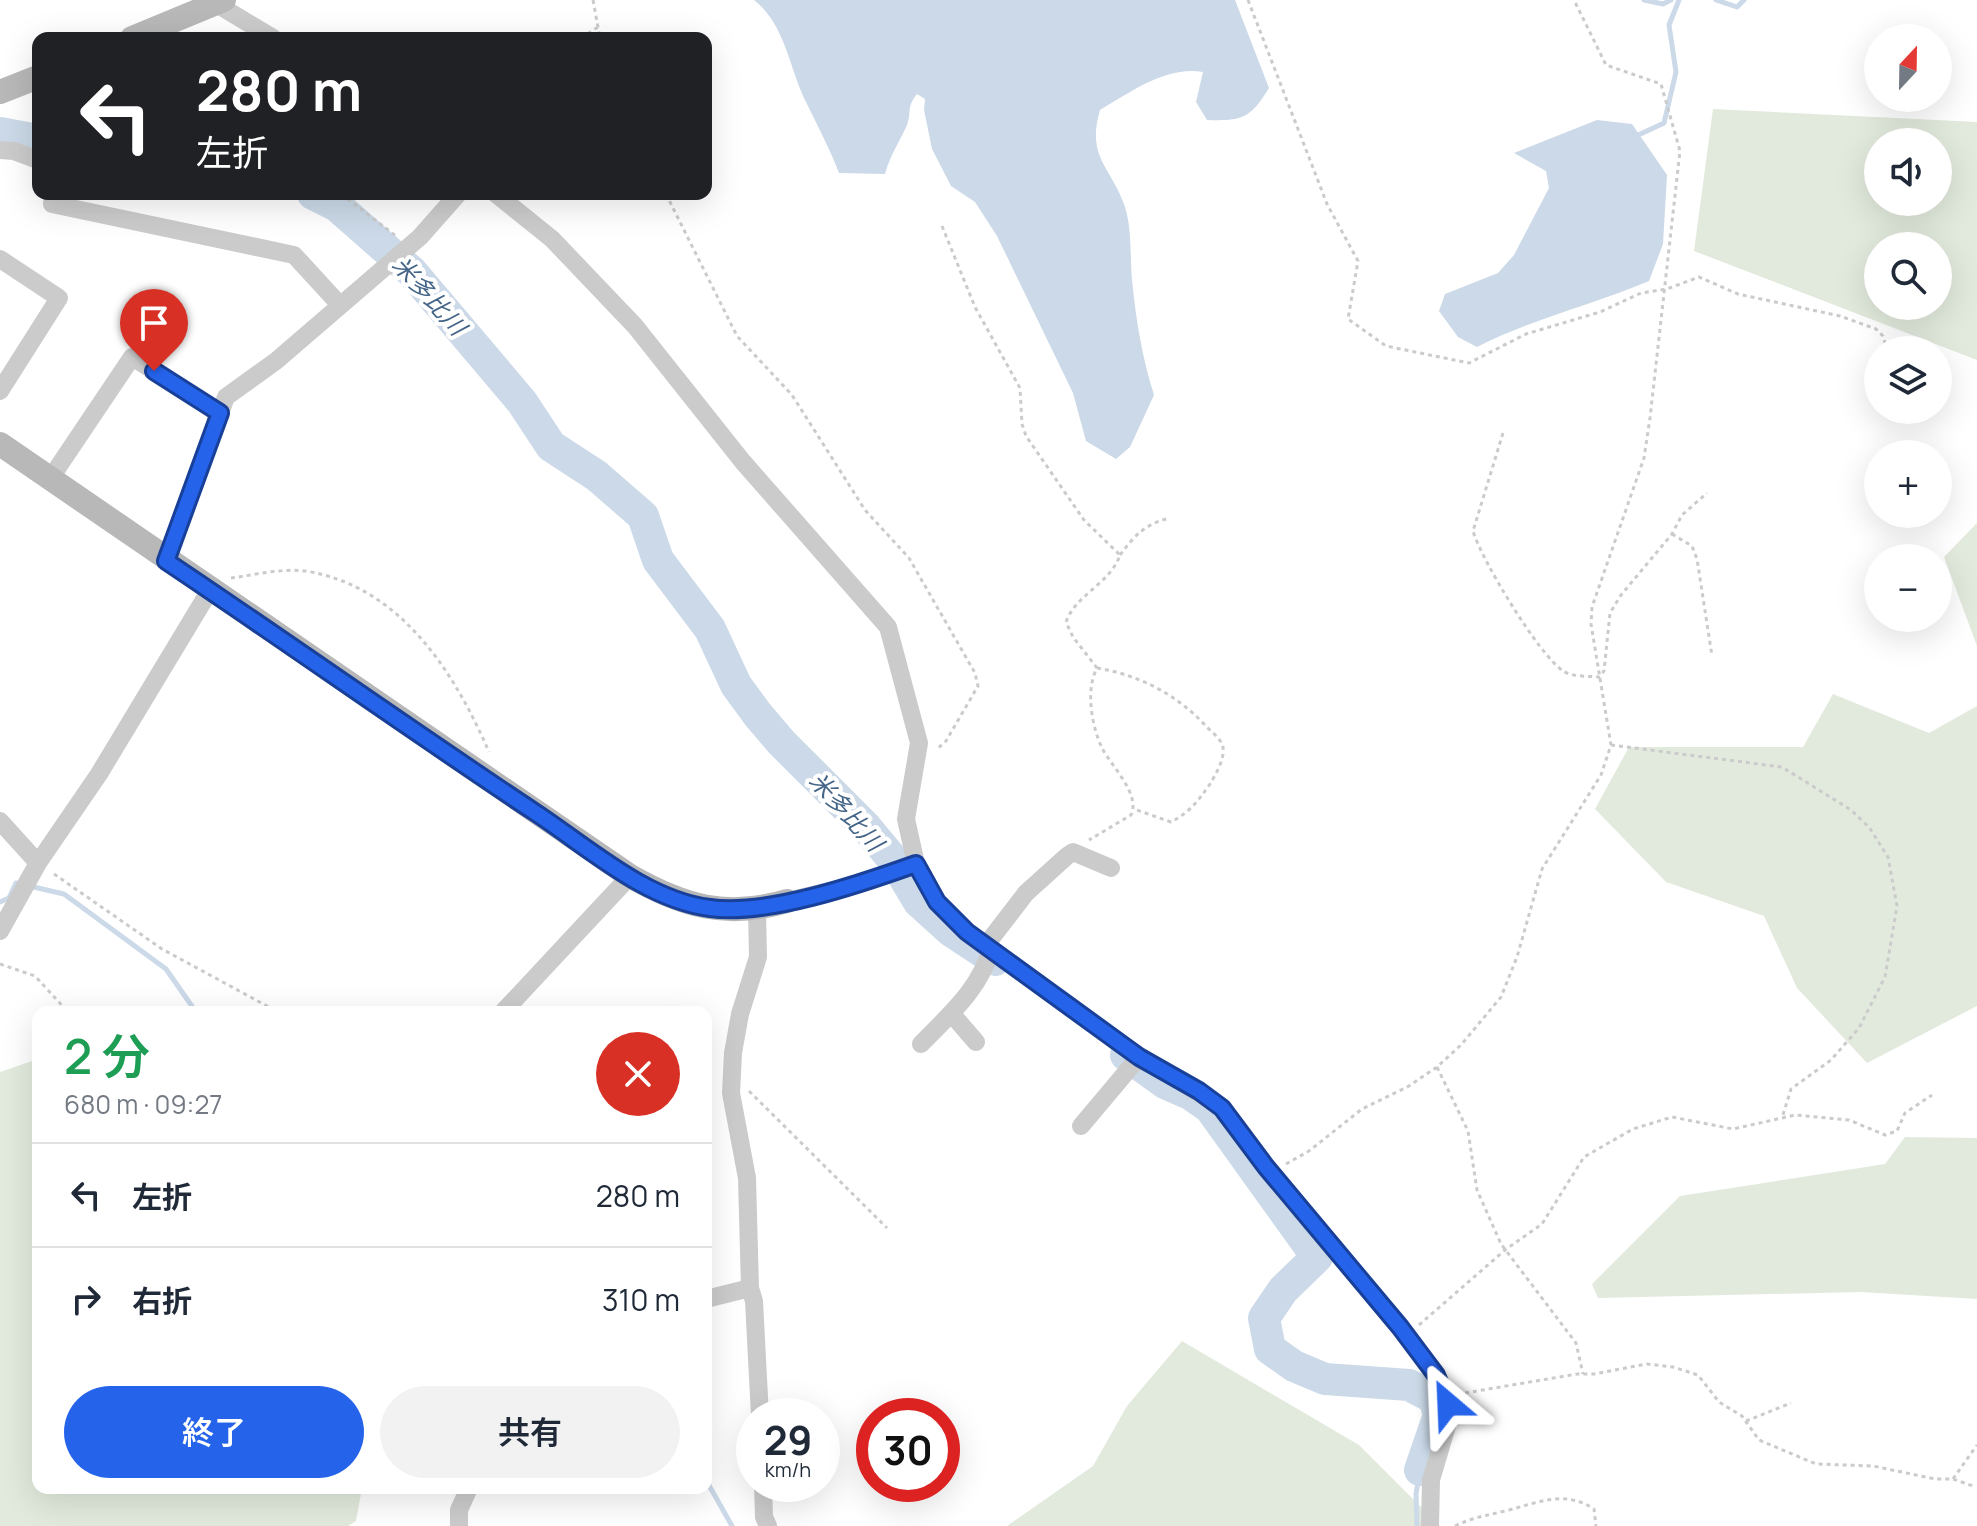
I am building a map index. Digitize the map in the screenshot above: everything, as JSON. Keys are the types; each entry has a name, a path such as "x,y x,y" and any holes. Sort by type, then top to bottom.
{"street":[{"path":"146,32 217,1 264,32"},
{"path":"0,92 32,79"},
{"path":"0,150 32,158"},
{"path":"52,200 52,204 294,255 339,304"},
{"path":"166,561 226,397 276,361 408,247 452,200"},
{"path":"503,200 552,239 635,326 743,462 888,627 919,743 906,819 916,864 937,902 989,947 1139,1057 1199,1091 1222,1108 1271,1173 1436,1375 1446,1394 1449,1419 1431,1480 1430,1526"},
{"path":"0,259 59,298 0,391"},
{"path":"50,479 132,357 220,413"},
{"path":"0,444 492,784 630,876 668,897 710,908 757,910 859,884 916,864"},
{"path":"0,931 38,863 99,774 210,590"},
{"path":"0,821 38,863"},
{"path":"921,1044 986,969 989,947 1026,893 1073,852 1111,868"},
{"path":"509,1006 630,876"},
{"path":"757,910 758,957 740,1014 731,1093 747,1178 750,1288 754,1301 759,1398"},
{"path":"951,1013 976,1042"},
{"path":"1081,1126 1139,1057"},
{"path":"712,1298 750,1288"},
{"path":"459,1526 459,1510 466,1494"},
{"path":"764,1502 768,1526"}],"path":[{"path":"593,0 599,32"},
{"path":"1248,0 1327,204 1358,261 1348,319 1386,346 1469,363 1526,334 1600,312 1641,293 1667,289 1699,277 1738,294 1840,316 1876,329 1883,336"},
{"path":"1271,1173 1309,1151 1362,1109 1409,1086 1437,1067 1461,1045 1501,997 1517,957 1542,869 1601,775 1611,745 1591,624 1592,607 1644,458 1667,289 1680,151 1661,84 1606,65 1574,0"},
{"path":"590,32 598,27"},
{"path":"349,200 408,247"},
{"path":"669,200 737,336 792,395 865,510 909,558 975,673 978,686 946,741 934,752 917,752"},
{"path":"942,226 975,307 1020,388 1022,424 1026,436 1084,520 1120,555"},
{"path":"1503,433 1473,531 1476,541 1502,590 1562,671 1599,677"},
{"path":"1599,677 1606,659 1610,613 1621,595 1672,534 1682,515 1707,493"},
{"path":"1134,809 1171,822 1186,814 1195,807 1215,777 1224,753 1222,743 1195,714 1151,684 1116,671 1097,668 1073,637 1066,622 1071,609 1110,572 1140,529 1170,518"},
{"path":"1672,534 1692,546 1697,559 1712,656"},
{"path":"210,590 216,579 302,571 351,585 378,598 399,614 466,701 497,773 492,784"},
{"path":"1073,852 1131,815 1134,809 1132,798 1102,747 1093,717 1091,698 1097,668"},
{"path":"1611,745 1782,767 1851,810 1869,827 1888,857 1897,906 1885,977 1873,1006 1859,1028 1831,1060 1791,1089 1782,1119"},
{"path":"38,863 162,949 267,1006"},
{"path":"0,964 35,976 62,1006"},
{"path":"1437,1067 1468,1131 1477,1190 1505,1250 1576,1343 1583,1374"},
{"path":"732,1074 887,1228"},
{"path":"1407,1336 1505,1250 1542,1224 1584,1157 1633,1129 1672,1117 1733,1129 1795,1115 1849,1120 1885,1135 1897,1131 1905,1113 1932,1095"},
{"path":"1446,1394 1647,1364 1673,1367 1698,1375 1719,1402 1746,1421 1759,1440 1816,1464 1873,1466 1935,1479 1953,1479 1976,1487"},
{"path":"1746,1421 1791,1403"},
{"path":"1953,1479 1977,1445"},
{"path":"1455,1526 1470,1518 1552,1498 1584,1502 1594,1509 1596,1526"}],"shaded area":[{"path":"1713,109 1977,122 1977,360 1952,350 1952,336 1915,336 1873,320 1952,320 1952,232 1864,232 1864,316 1694,251"},
{"path":"1977,523 1977,646 1952,579 1952,549"},
{"path":"1833,694 1929,733 1977,706 1977,1006 1867,1063 1797,988 1764,916 1666,882 1595,809 1629,747 1803,747"},
{"path":"32,1061 32,1494 361,1494 356,1521 348,1526 0,1526 0,1072"},
{"path":"1905,1137 1977,1138 1977,1299 1860,1292 1598,1298 1592,1284 1680,1196 1885,1164"},
{"path":"1182,1341 1359,1445 1440,1526 1007,1526 1093,1466 1127,1406"}],"water":[{"path":"754,0 1235,0 1269,88 1250,112 1229,120 1207,120 1196,102 1203,72 1189,71 1149,82 1100,110 1096,126 1098,151 1125,207 1138,324 1154,395 1130,447 1116,459 1086,441 1073,393 997,236 975,202 951,186 932,149 924,110 925,99 917,94 910,106 907,125 885,174 839,173 801,91 780,35 765,10"},
{"path":"1597,120 1632,124 1667,175 1663,244 1649,281 1519,328 1477,347 1458,337 1439,311 1445,294 1498,273 1514,255 1549,188 1546,171 1514,153"}],"waterway":[{"path":"1644,0 1663,4 1671,0"},
{"path":"1634,137 1664,123 1676,72 1669,25 1679,0"},
{"path":"1716,0 1737,7 1744,0"},
{"name":"米多比川","path":"0,133 32,139"},
{"name":"米多比川","path":"325,200 337,206 412,272 522,402 551,446 597,476 643,516 658,560 710,629 736,685 758,715 865,826 895,862 919,902 951,931 995,960"},
{"path":"0,902 9,898 16,883 64,894 166,969 192,1006"},
{"name":"米多比川","path":"1126,1055 1165,1083 1190,1094 1210,1108 1317,1257 1283,1290 1264,1318 1270,1349 1294,1366 1325,1379 1409,1385 1434,1398 1439,1415 1420,1470"},
{"path":"1417,1526 1416,1494 1420,1470"},
{"path":"712,1491 732,1526"}],"route":[{"path":"154,371 220,413 166,561 492,784 630,876 668,897 710,908 757,910 859,884 916,864 937,902 967,932 1139,1057 1199,1091 1222,1108 1266,1167 1400,1327 1436,1375 1448,1404"}]}
